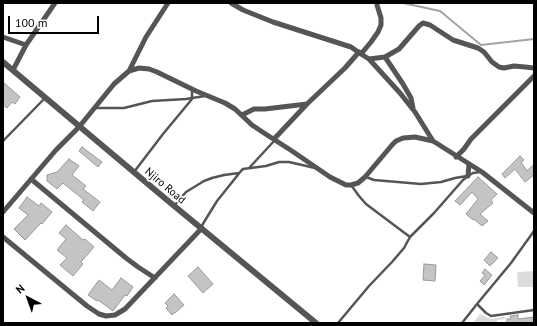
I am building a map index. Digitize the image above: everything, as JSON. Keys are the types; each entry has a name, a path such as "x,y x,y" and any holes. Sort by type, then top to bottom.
{"street":[{"path":"13,70 26,45 55,3"},
{"path":"3,212 56,150 79,127 114,84 129,71 146,37 168,3"},
{"path":"230,3 273,22 351,47 369,59 400,94 433,142"},
{"path":"274,139 307,104 371,42 381,25 381,18 377,6"},
{"path":"369,59 385,58 399,49 423,23 430,25 453,40 478,48 484,52 492,62 499,66 504,68 514,66 534,68"},
{"path":"3,37 26,45"},
{"path":"385,58 411,98 413,111"},
{"name":"Njiro Road","path":"3,62 134,173 316,323"},
{"path":"129,71 139,68 149,69 206,96 225,103 235,109 252,125 346,185 351,186 358,183 365,177 396,141 403,138 416,137 433,142 482,172 534,213"},
{"path":"456,157 464,150 471,139 534,76"},
{"path":"242,115 254,109 307,104"},
{"path":"468,176 469,164"},
{"path":"31,179 126,258 155,278"},
{"path":"3,237 87,306 98,314 106,316 115,315 125,309 201,228"}],"lane":[{"path":"134,173 163,134 192,99 192,89"},
{"path":"95,108 124,108 152,101 192,99 206,96"},
{"path":"3,141 45,98"},
{"path":"250,168 274,139"},
{"path":"201,228 217,201 243,169 266,166 279,162 289,162 319,169"},
{"path":"338,323 404,248 410,237 468,176 473,173 482,172"},
{"path":"174,206 186,192 204,181 224,175 240,173"},
{"path":"365,177 374,180 421,184 441,182 468,176"},
{"path":"351,186 366,204 410,237"},
{"path":"462,323 511,263 534,231"},
{"path":"477,304 491,316 534,310"}],"shaded area":[{"path":"534,271 534,287 518,287 517,272"},
{"path":"480,314 492,319 505,317 506,319 497,320 497,323 473,323"}],"building":[{"path":"3,82 20,97 15,104 12,102 7,108 3,105"},
{"path":"82,147 102,162 98,167 79,151"},
{"path":"520,156 524,160 521,162 527,171 534,164 534,175 525,182 515,169 505,178 502,174"},
{"path":"69,159 79,166 72,175 86,186 83,189 100,202 93,211 82,202 84,200 63,183 57,189 47,181 47,175 57,172"},
{"path":"478,177 497,194 491,200 493,203 480,214 488,221 482,226 466,214 478,199 472,192 460,205 455,201"},
{"path":"27,197 39,206 41,203 52,212 25,240 14,229 28,215 19,208"},
{"path":"66,225 83,240 85,239 94,247 81,262 83,264 73,276 60,265 67,258 57,250 66,239 59,233"},
{"path":"491,252 498,258 490,266 484,260"},
{"path":"424,264 436,265 435,281 423,280"},
{"path":"198,267 213,284 203,293 188,276"},
{"path":"485,269 492,275 484,285 480,281 485,275 482,273"},
{"path":"121,278 133,287 113,311 88,295 99,280 112,290"},
{"path":"174,294 184,305 172,315 166,308 168,306 165,303"},
{"path":"518,315 518,319 534,317 534,323 507,323 507,319 511,319 510,316"}],"waterway":[{"path":"403,3 440,11 481,45 534,39"}]}
